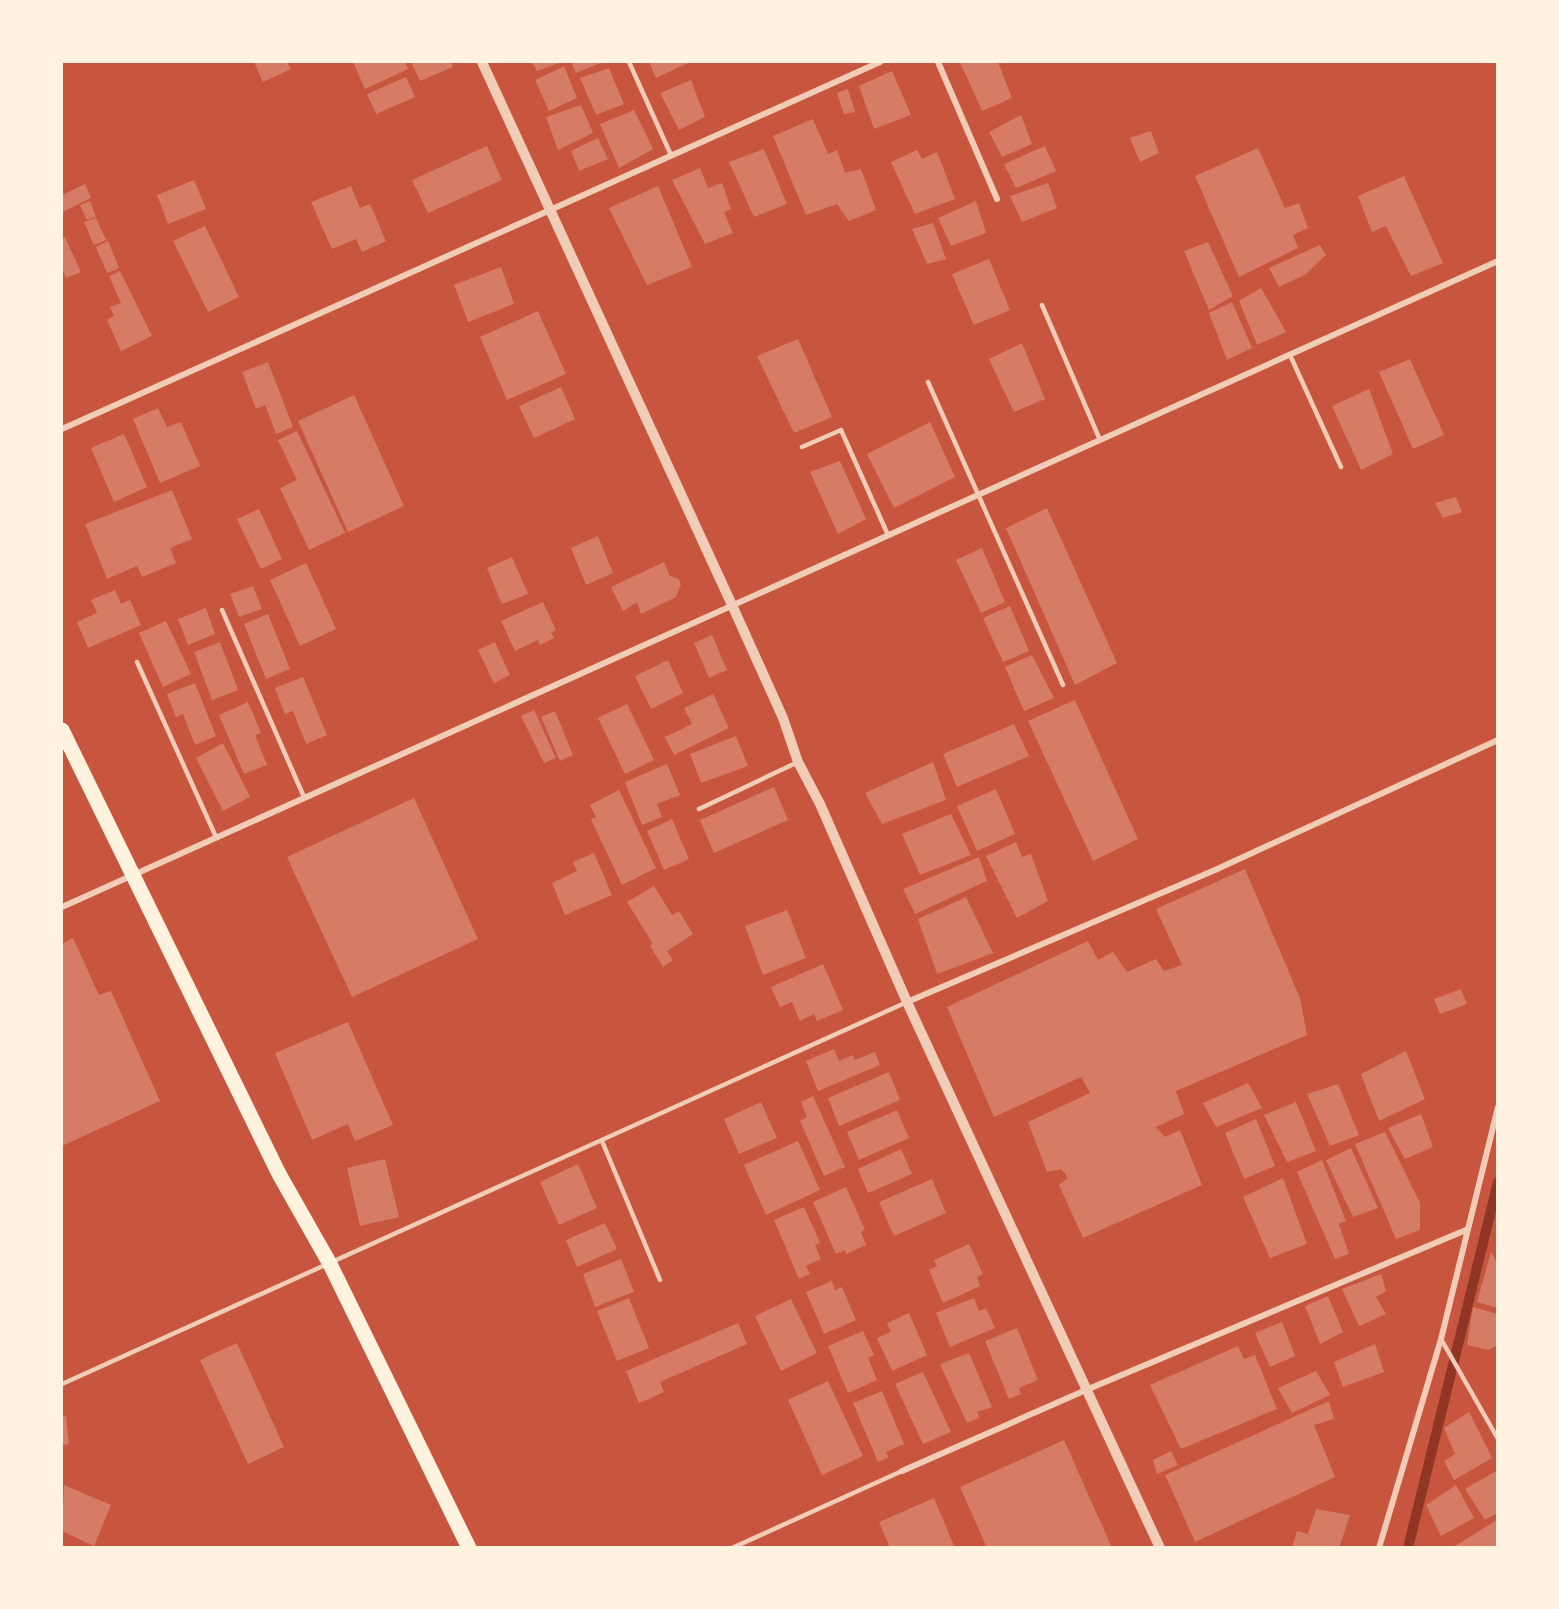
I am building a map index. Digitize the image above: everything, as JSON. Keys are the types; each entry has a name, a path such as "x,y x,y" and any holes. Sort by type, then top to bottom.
{"main road":[{"path":"62,729 279,1174 330,1264 469,1548"}],"street":[{"path":"482,62 552,208 732,605 783,718 798,762 820,804 907,1002 1160,1548"},
{"path":"62,429 880,62"},
{"path":"938,62 998,199"},
{"path":"62,907 1497,261"},
{"path":"907,1002 1215,870 1497,740"},
{"path":"1379,1548 1442,1340 1466,1230 1497,1107"},
{"path":"902,1471 1086,1390 1466,1230"}],"lane":[{"path":"629,62 671,155"},
{"path":"1042,305 1100,440"},
{"path":"1290,355 1341,467"},
{"path":"928,382 1063,685"},
{"path":"802,447 841,430 888,535"},
{"path":"222,610 304,797"},
{"path":"137,662 216,837"},
{"path":"699,809 798,762"},
{"path":"62,1384 907,1002"},
{"path":"602,1141 660,1280"},
{"path":"1442,1340 1497,1439"},
{"path":"732,1548 902,1471"}],"building":[{"path":"254,62 287,62 291,69 263,82"},
{"path":"353,62 405,62 408,69 365,89"},
{"path":"411,62 451,62 453,67 420,81"},
{"path":"532,62 562,62 537,71"},
{"path":"571,62 603,62 576,73"},
{"path":"649,62 687,62 688,63 656,78"},
{"path":"960,62 998,62 1012,98 982,111"},
{"path":"564,66 577,98 549,111 535,80"},
{"path":"609,68 624,104 596,115 580,78"},
{"path":"892,71 911,115 874,129 859,86"},
{"path":"406,77 415,97 376,114 367,94"},
{"path":"691,80 705,117 679,130 660,93"},
{"path":"848,89 855,112 844,114 837,93"},
{"path":"581,105 593,133 558,150 546,117"},
{"path":"634,110 653,149 619,168 600,124"},
{"path":"1021,115 1032,144 1002,157 989,132"},
{"path":"813,119 828,154 837,150 845,173 861,169 876,210 849,221 837,204 806,215 773,136"},
{"path":"1151,131 1159,153 1140,162 1130,138"},
{"path":"598,138 608,159 579,171 571,151"},
{"path":"487,146 502,180 428,213 412,180"},
{"path":"1045,146 1056,171 1016,188 1004,164"},
{"path":"1258,148 1285,208 1299,203 1308,228 1293,235 1298,248 1239,277 1195,176"},
{"path":"764,149 787,204 754,217 729,162"},
{"path":"917,150 922,159 937,152 955,199 915,214 891,162"},
{"path":"700,168 708,188 722,183 731,209 724,212 733,233 705,244 672,180"},
{"path":"1404,176 1443,263 1411,276 1386,226 1372,232 1358,196"},
{"path":"194,180 206,209 168,224 157,195"},
{"path":"1048,183 1057,208 1022,222 1010,196"},
{"path":"85,184 91,198 62,212 62,195"},
{"path":"351,186 360,208 370,204 386,241 362,252 356,239 332,249 311,202"},
{"path":"658,186 692,267 647,285 609,208"},
{"path":"90,201 96,217 87,220 80,205"},
{"path":"976,201 986,233 951,246 938,218"},
{"path":"96,218 106,240 94,245 84,222"},
{"path":"933,223 946,259 927,264 912,229"},
{"path":"205,226 239,297 208,312 173,241"},
{"path":"65,237 81,272 66,278 62,268 62,239"},
{"path":"108,241 119,268 107,273 96,247"},
{"path":"1208,242 1233,296 1209,310 1184,251"},
{"path":"1320,245 1326,255 1306,274 1279,287 1269,268"},
{"path":"989,259 1010,310 974,325 952,274"},
{"path":"501,267 514,304 468,322 454,285"},
{"path":"120,271 152,336 121,351 107,320 114,316 110,307 121,303 109,276"},
{"path":"1261,288 1286,332 1257,345 1239,301"},
{"path":"1232,302 1252,348 1227,360 1209,313"},
{"path":"538,311 566,374 507,400 480,337"},
{"path":"798,339 832,417 794,433 757,356"},
{"path":"1022,343 1045,399 1014,412 989,359"},
{"path":"1410,359 1444,435 1413,449 1379,372"},
{"path":"268,362 293,427 276,434 265,405 256,409 242,372"},
{"path":"561,387 575,419 534,438 519,406"},
{"path":"1369,389 1393,454 1361,470 1332,406"},
{"path":"354,395 404,506 348,532 298,421"},
{"path":"158,408 167,427 181,422 200,466 160,483 133,419"},
{"path":"930,422 955,477 894,508 867,454"},
{"path":"297,431 345,533 309,550 280,488 297,480 278,440"},
{"path":"124,434 147,487 114,502 91,448"},
{"path":"840,461 866,519 838,534 810,472"},
{"path":"172,490 192,539 170,548 176,563 142,577 137,566 107,579 85,524"},
{"path":"1456,497 1462,512 1443,518 1435,503"},
{"path":"1047,508 1117,663 1075,685 1006,528"},
{"path":"259,509 282,559 261,569 237,519"},
{"path":"598,536 613,573 586,585 571,548"},
{"path":"982,548 1005,602 981,613 956,560"},
{"path":"512,557 528,594 502,604 487,568"},
{"path":"664,562 670,576 678,579 681,584 676,597 641,614 637,602 623,611 611,587"},
{"path":"306,563 336,629 300,646 270,580"},
{"path":"253,586 262,609 239,617 230,594"},
{"path":"115,590 121,604 130,600 141,625 88,648 77,622 97,613 91,600"},
{"path":"543,602 556,630 551,633 554,638 540,645 538,640 515,651 501,621"},
{"path":"1010,606 1029,651 1003,662 983,618"},
{"path":"206,608 215,634 188,645 178,619"},
{"path":"268,614 290,669 266,679 244,624"},
{"path":"166,621 191,674 163,687 139,633"},
{"path":"712,635 727,670 709,678 694,643"},
{"path":"220,642 238,690 212,700 194,652"},
{"path":"495,642 510,675 494,683 478,650"},
{"path":"1032,655 1054,698 1024,711 1005,667"},
{"path":"668,660 683,693 651,709 635,676"},
{"path":"303,677 327,735 306,744 293,711 285,714 275,688"},
{"path":"195,683 216,736 195,745 183,714 176,717 167,694"},
{"path":"713,694 729,728 674,755 665,737 692,724 684,708"},
{"path":"1075,700 1138,839 1093,861 1028,721"},
{"path":"248,702 261,733 255,735 267,765 244,774 219,715"},
{"path":"627,704 654,760 625,774 598,718"},
{"path":"534,710 556,758 544,763 521,716"},
{"path":"555,711 573,755 560,761 541,717"},
{"path":"1014,724 1029,756 957,787 943,754"},
{"path":"736,736 748,766 701,783 690,754"},
{"path":"223,743 250,797 223,811 196,758"},
{"path":"933,762 946,800 882,824 865,793"},
{"path":"667,764 680,795 657,804 662,817 642,825 625,782"},
{"path":"774,787 788,820 714,853 700,820"},
{"path":"996,789 1015,834 977,851 957,806"},
{"path":"619,790 656,868 622,885 591,819 596,817 590,805"},
{"path":"414,798 478,939 352,997 287,857"},
{"path":"951,814 971,855 920,875 902,834"},
{"path":"672,819 689,859 664,870 647,831"},
{"path":"1016,842 1022,857 1031,854 1048,901 1017,918 986,856"},
{"path":"594,853 612,895 565,915 552,883 577,871 573,862"},
{"path":"979,857 987,881 915,914 903,889"},
{"path":"1245,869 1300,998 1307,1035 1176,1091 1184,1114 1156,1127 1165,1137 1180,1130 1202,1185 1083,1238 1059,1185 1068,1178 1061,1169 1047,1172 1028,1122 1090,1093 1081,1077 994,1117 947,1007 1088,941 1098,960 1113,952 1127,972 1156,959 1164,971 1182,965 1156,909"},
{"path":"654,886 672,915 679,911 693,934 667,951 673,960 663,967 650,946 653,944 627,902"},
{"path":"966,897 993,953 937,974 918,919"},
{"path":"787,910 806,958 763,975 745,926"},
{"path":"73,938 99,995 111,991 160,1101 62,1146 62,944"},
{"path":"823,964 843,1010 817,1021 814,1014 800,1021 792,1002 780,1007 771,987"},
{"path":"1461,989 1467,1004 1440,1014 1434,999"},
{"path":"348,1022 393,1125 355,1141 348,1124 312,1140 275,1053"},
{"path":"834,1049 839,1061 853,1055 855,1060 875,1052 880,1065 818,1091 806,1061"},
{"path":"1406,1051 1425,1099 1379,1121 1361,1074"},
{"path":"889,1072 900,1100 839,1126 828,1098"},
{"path":"1248,1083 1262,1108 1216,1127 1203,1103"},
{"path":"1338,1084 1359,1135 1330,1146 1307,1094"},
{"path":"813,1096 845,1167 824,1176 800,1121 807,1117 801,1102"},
{"path":"761,1102 777,1138 739,1154 724,1119"},
{"path":"1296,1102 1316,1151 1287,1162 1264,1115"},
{"path":"897,1110 909,1138 859,1160 847,1132"},
{"path":"1421,1114 1433,1147 1405,1159 1388,1128"},
{"path":"1256,1119 1275,1166 1244,1179 1225,1133"},
{"path":"1385,1132 1420,1203 1420,1230 1396,1239 1355,1144"},
{"path":"798,1141 820,1190 766,1215 744,1165"},
{"path":"1351,1148 1378,1208 1353,1217 1326,1160"},
{"path":"901,1149 912,1174 868,1193 858,1169"},
{"path":"385,1159 399,1217 360,1226 347,1168"},
{"path":"1322,1160 1346,1221 1339,1224 1349,1254 1335,1259 1297,1172"},
{"path":"578,1164 597,1208 559,1225 540,1182"},
{"path":"1283,1178 1307,1244 1270,1258 1243,1197"},
{"path":"932,1179 946,1213 894,1236 879,1202"},
{"path":"846,1187 865,1230 861,1232 866,1245 846,1254 845,1250 836,1254 813,1202"},
{"path":"804,1207 820,1243 815,1245 821,1259 806,1266 810,1274 799,1279 774,1220"},
{"path":"605,1223 617,1249 577,1267 566,1240"},
{"path":"969,1244 983,1274 977,1277 980,1286 943,1303 929,1270 937,1266 934,1260"},
{"path":"1491,1252 1498,1265 1498,1308 1477,1302"},
{"path":"621,1259 634,1292 595,1307 583,1274"},
{"path":"1381,1274 1386,1291 1376,1297 1386,1314 1359,1326 1342,1289"},
{"path":"832,1281 835,1290 842,1287 856,1320 824,1334 806,1292"},
{"path":"1328,1296 1343,1332 1320,1344 1305,1306"},
{"path":"629,1298 649,1348 617,1361 597,1311"},
{"path":"974,1298 979,1311 986,1308 995,1328 950,1347 936,1313"},
{"path":"791,1299 817,1353 781,1371 755,1316"},
{"path":"1473,1307 1498,1314 1498,1339 1496,1346 1488,1350 1467,1345"},
{"path":"909,1313 927,1355 892,1371 877,1338 891,1332 887,1323"},
{"path":"1282,1322 1295,1356 1270,1367 1255,1333"},
{"path":"738,1323 747,1344 660,1382 664,1392 639,1403 626,1371"},
{"path":"1017,1328 1038,1380 1019,1388 1021,1394 1009,1399 985,1341"},
{"path":"863,1331 874,1355 868,1358 877,1380 848,1393 828,1346"},
{"path":"237,1343 284,1447 248,1464 200,1360"},
{"path":"1375,1344 1384,1372 1343,1387 1334,1362"},
{"path":"1238,1346 1244,1359 1255,1355 1277,1409 1181,1449 1150,1385"},
{"path":"969,1353 992,1407 977,1412 979,1418 967,1423 940,1364"},
{"path":"1316,1371 1330,1395 1292,1413 1278,1388"},
{"path":"923,1372 951,1432 923,1444 895,1384"},
{"path":"828,1381 863,1456 822,1475 788,1400"},
{"path":"882,1391 904,1444 886,1452 889,1457 878,1462 853,1403"},
{"path":"1329,1401 1334,1419 1314,1425 1335,1477 1195,1542 1165,1475"},
{"path":"1469,1412 1492,1458 1454,1480 1444,1461 1455,1454 1444,1428"},
{"path":"66,1416 69,1444 62,1445 62,1417"},
{"path":"1064,1440 1112,1548 987,1548 960,1487"},
{"path":"1171,1451 1178,1465 1157,1474 1153,1460"},
{"path":"1498,1470 1498,1513 1485,1520 1465,1489"},
{"path":"64,1485 111,1505 94,1546 62,1531"},
{"path":"1456,1485 1474,1518 1441,1536 1426,1505"},
{"path":"934,1498 955,1548 890,1548 879,1522"},
{"path":"1316,1509 1350,1515 1339,1548 1292,1548 1297,1531 1308,1534"},
{"path":"1498,1519 1498,1548 1452,1548"}],"waterway":[{"path":"1408,1548 1498,1182"}]}
